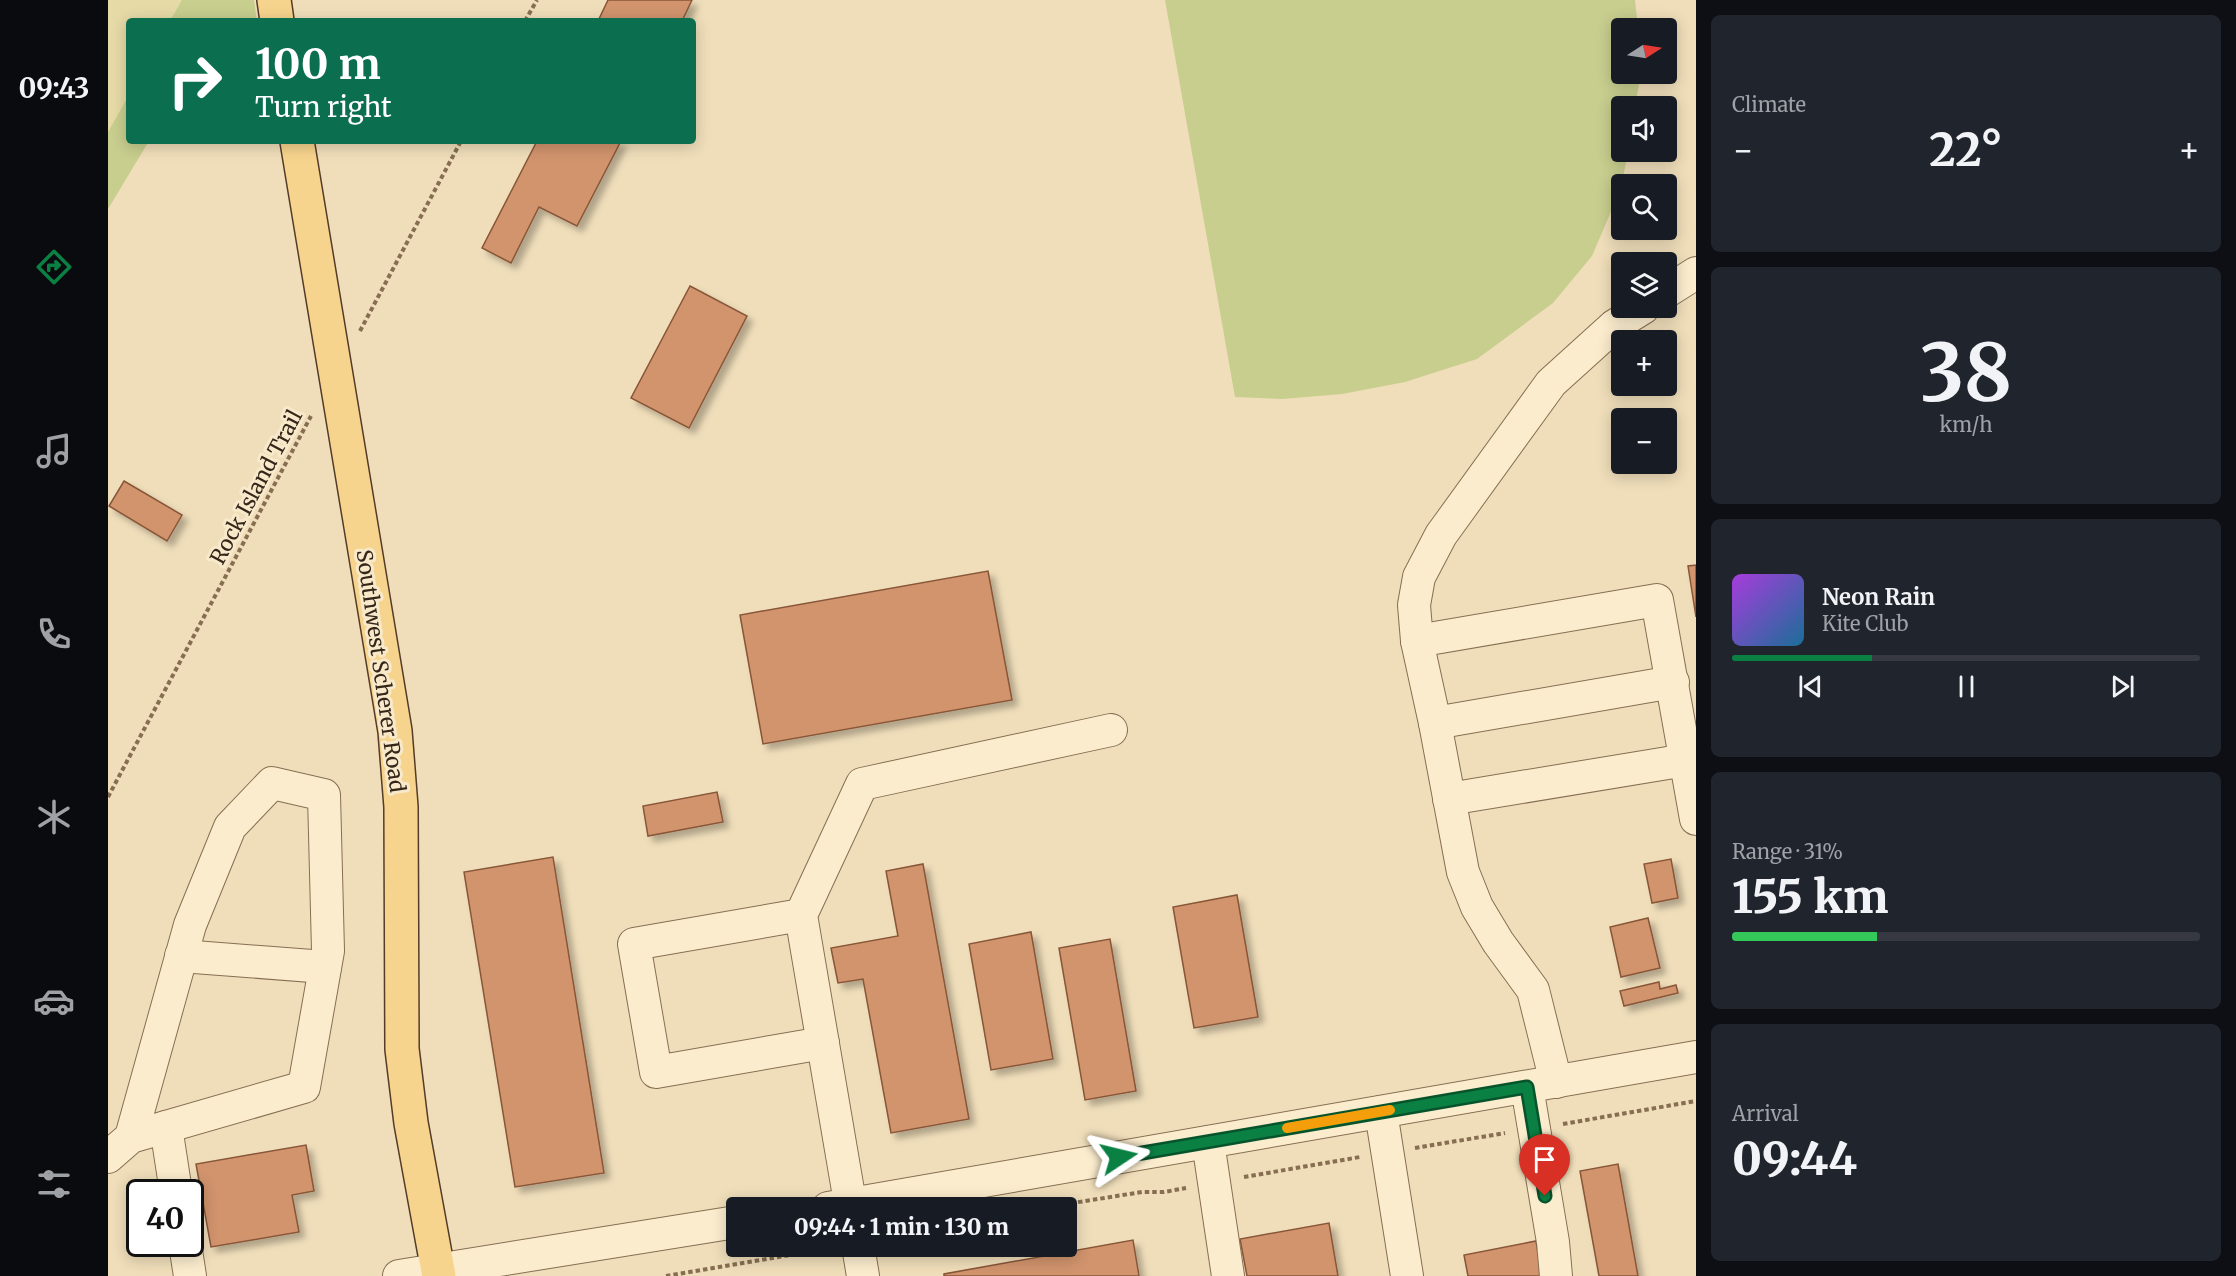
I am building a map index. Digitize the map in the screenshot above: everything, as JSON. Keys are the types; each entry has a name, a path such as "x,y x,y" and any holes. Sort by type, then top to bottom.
{"main road":[{"path":"274,0 277,18"},
{"name":"Southwest Scherer Road","path":"297,144 394,731 401,807 402,1048 411,1123 439,1273"}],"street":[{"path":"1677,285 1696,273"},
{"path":"1556,1276 1541,1084 1543,1024 1533,990 1498,942 1477,907 1463,872 1417,641 1414,605 1419,577 1441,535 1551,383 1614,326 1627,318"},
{"path":"1417,641 1657,600 1696,819"},
{"path":"1435,723 1673,682"},
{"path":"842,1197 823,1043 801,915 862,784 1111,730"},
{"path":"1449,799 1686,760"},
{"path":"108,1157 131,1137 304,1087 328,951 324,795 272,783 230,827 190,925 131,1137"},
{"path":"801,915 634,944 656,1072 823,1043"},
{"path":"181,956 325,967"},
{"path":"894,1197 1696,1057"},
{"path":"1381,1112 1407,1276"},
{"path":"166,1127 174,1179"},
{"path":"1208,1142 1228,1276"},
{"path":"399,1276 439,1273 726,1224"},
{"path":"187,1257 190,1276"},
{"path":"860,1257 863,1276"}],"path":[{"path":"527,18 537,0"},
{"path":"331,354 350,342 359,333 460,144"},
{"name":"Rock Island Trail","path":"108,797 314,409"},
{"path":"666,1276 774,1257"}],"shaded area":[{"path":"108,0 183,0 174,18 126,18 126,107 108,140"}],"green space":[{"path":"182,0 254,0 257,18 172,18"},
{"path":"1165,0 1635,0 1637,18 1611,18 1611,84 1639,84 1637,96 1611,96 1611,162 1626,162 1624,174 1611,174 1611,211 1592,256 1553,303 1477,359 1405,382 1342,394 1282,399 1235,397"},
{"path":"126,100 126,144 147,144 108,209 108,132"}],"building":[{"path":"608,0 692,0 683,18 599,18"},
{"path":"535,144 619,144 577,226 539,207 511,263 482,248"},
{"path":"690,286 747,316 689,428 631,398"},
{"path":"124,481 182,515 167,541 109,506"},
{"path":"1696,565 1696,617 1688,566"},
{"path":"988,571 1012,700 763,744 740,615"},
{"path":"717,792 723,822 648,836 643,806"},
{"path":"553,857 604,1173 515,1187 464,872"},
{"path":"1671,859 1678,898 1652,903 1644,864"},
{"path":"923,864 969,1119 891,1133 863,979 838,983 831,948 898,936 886,871"},
{"path":"1237,895 1258,1017 1194,1028 1173,907"},
{"path":"1648,918 1660,968 1621,977 1610,927"},
{"path":"1031,932 1053,1059 991,1070 969,944"},
{"path":"1110,939 1136,1091 1085,1100 1059,948"},
{"path":"1659,982 1660,989 1676,985 1678,993 1624,1006 1620,991"},
{"path":"306,1145 314,1191 292,1195 299,1232 211,1247 204,1208 204,1179 199,1179 196,1164"},
{"path":"1618,1164 1638,1276 1599,1276 1580,1171"},
{"path":"1329,1223 1338,1276 1247,1276 1240,1239"},
{"path":"1133,1240 1139,1276 944,1276 944,1274 1038,1257 1077,1257 1077,1250"},
{"path":"1536,1241 1542,1276 1468,1276 1464,1255"}],"slow traffic":[{"path":"1287,1128 1390,1110"}],"route":[{"path":"1119,1157 1527,1087 1545,1196"}]}
